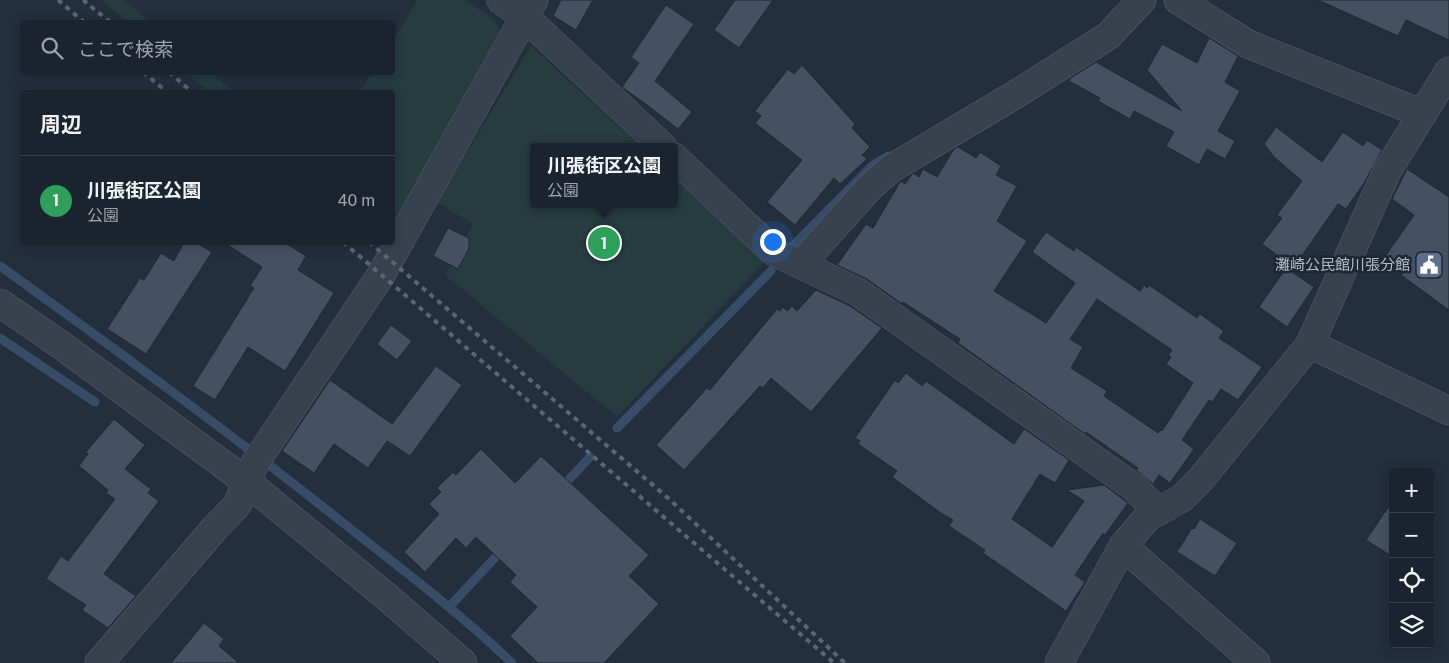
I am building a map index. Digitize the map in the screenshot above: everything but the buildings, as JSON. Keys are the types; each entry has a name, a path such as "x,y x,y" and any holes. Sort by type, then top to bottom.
{"street":[{"path":"501,0 529,8 659,143"},
{"path":"801,264 870,187 892,168 1013,96 1108,36 1142,0"},
{"path":"1178,0 1248,44 1423,114"},
{"path":"100,663 215,528 237,505 255,466 370,294 529,8"},
{"path":"1059,663 1123,546 1147,518 1182,498 1202,479 1310,344 1387,172 1449,71"},
{"path":"678,161 774,252 858,292 1135,488 1158,511"},
{"path":"0,303 61,345 255,466 387,596 463,663"},
{"path":"1310,344 1449,411"},
{"path":"1123,546 1256,663"}],"green space":[{"path":"101,0 124,0 149,20 126,20"},
{"path":"418,0 465,0 493,19 500,30 395,222 395,90 360,90 371,75 395,75 395,37"},
{"path":"531,46 637,143 530,143 530,208 678,208 678,181 765,261 617,417 445,275 473,224 437,202"},
{"path":"188,75 213,75 232,90 207,90"}],"waterway":[{"path":"790,249 873,165 888,156"},
{"path":"0,266 178,396 309,496 434,595 512,663"},
{"path":"617,428 771,271"},
{"path":"0,338 95,402"},
{"path":"561,488 590,457"},
{"path":"449,607 504,548"}],"railway":[{"path":"58,0 82,20"},
{"path":"83,0 108,20"},
{"path":"147,75 165,90"},
{"path":"172,75 190,90"},
{"path":"346,245 834,663"},
{"path":"373,245 668,498 845,663"}],"place":[{"name":"川張街区公園","path":"604,243"},
{"name":"灘崎公民館川張分館","path":"1429,265"}]}
